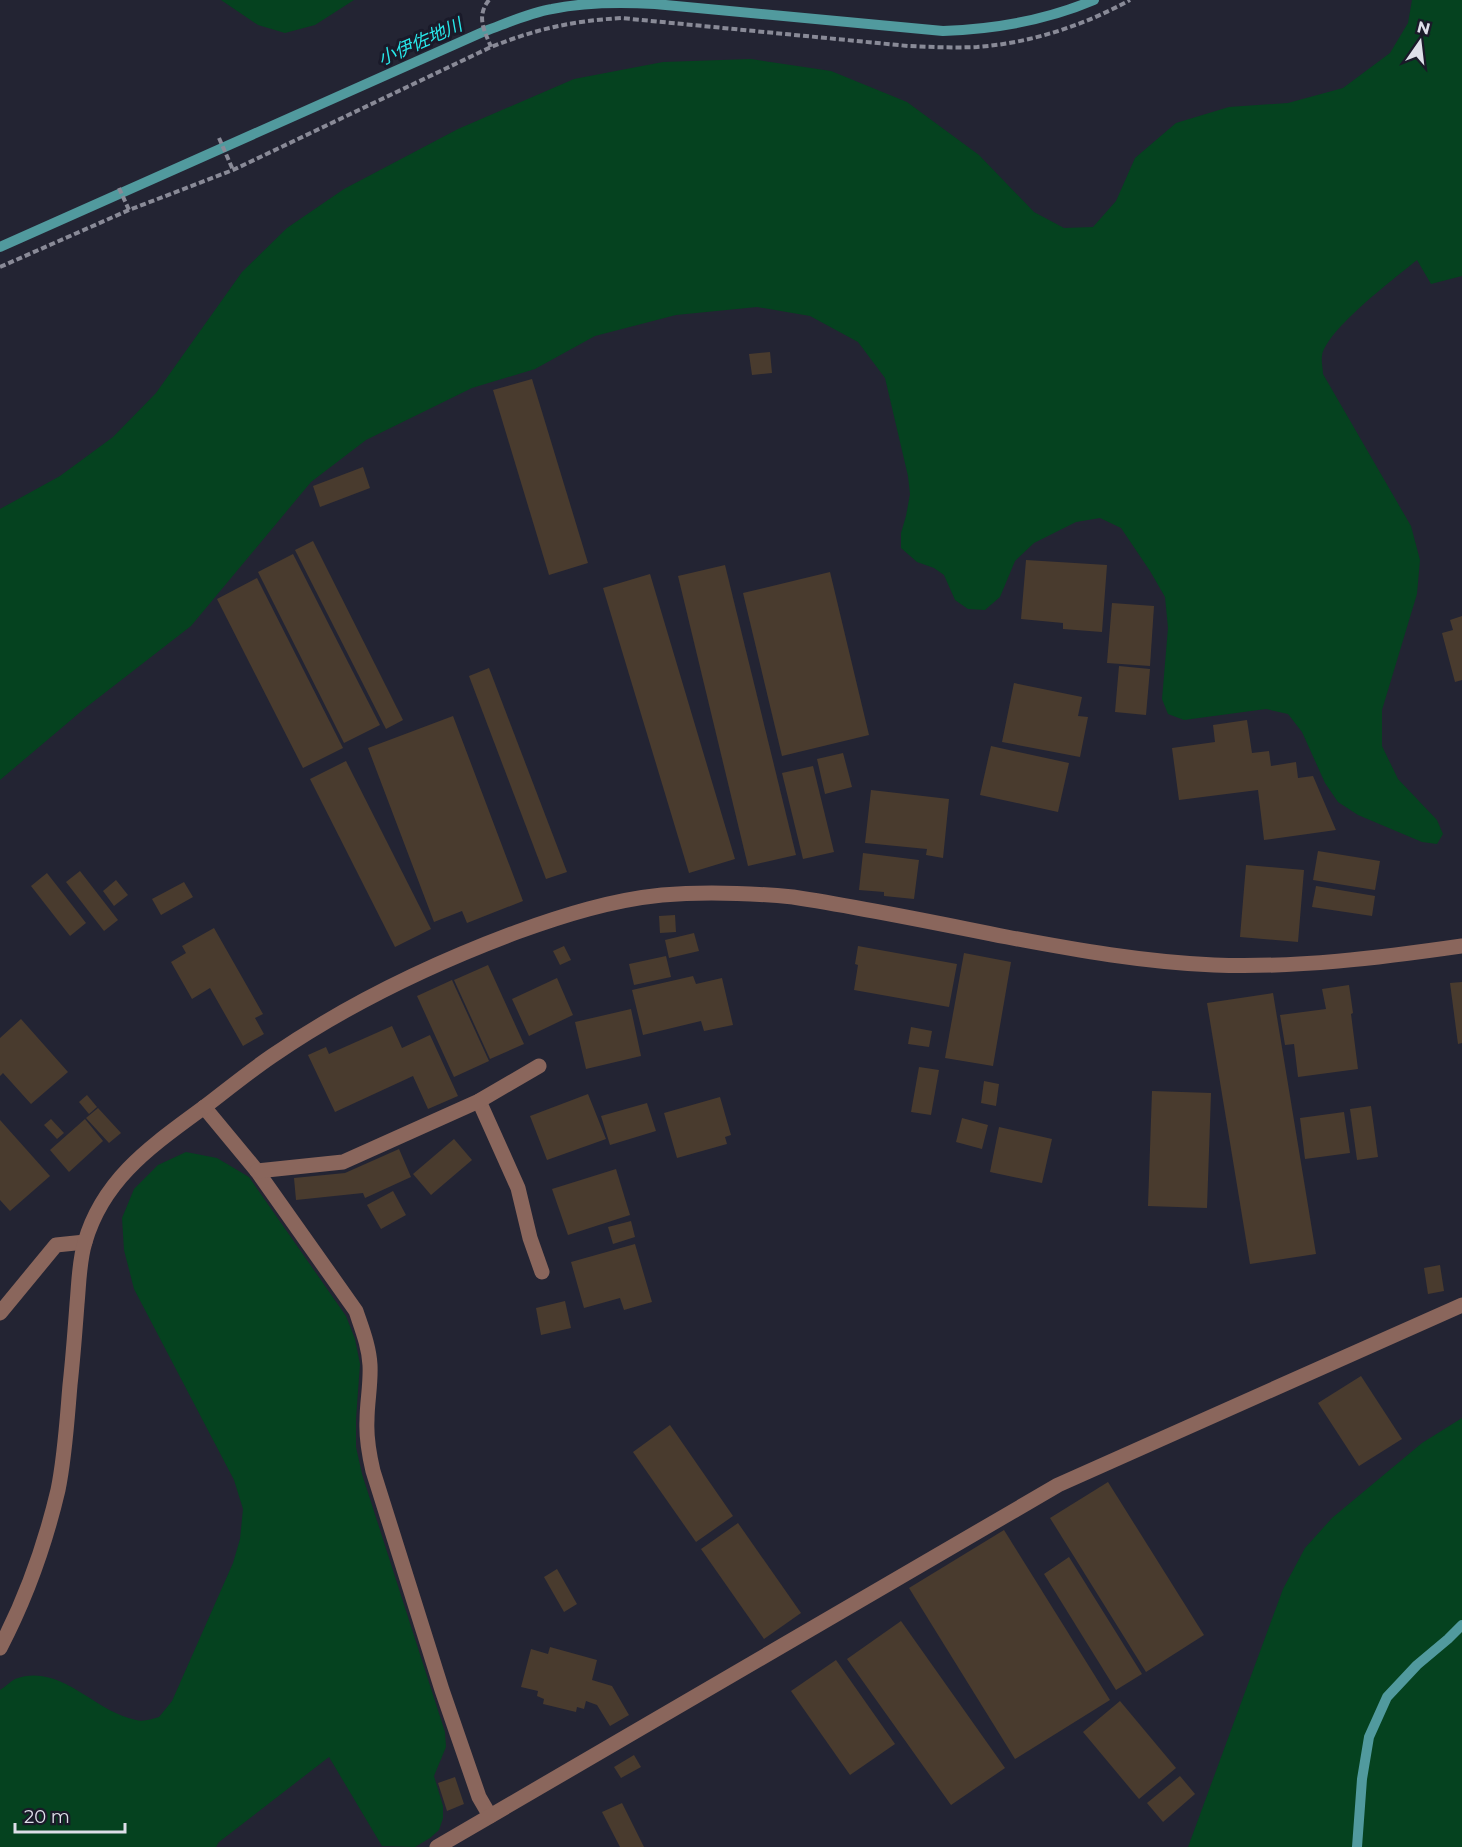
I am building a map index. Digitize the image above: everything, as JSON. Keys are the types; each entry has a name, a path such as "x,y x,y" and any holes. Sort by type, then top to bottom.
{"street":[{"path":"0,1648 20,1608 35,1569 58,1488 65,1446 79,1278 85,1242 99,1207 119,1177 145,1151 271,1056 371,996 423,970 477,947 573,913 660,895 749,892 793,897 1090,953 1213,965 1275,966 1336,963 1462,946"},
{"path":"258,1171 343,1162 479,1101 538,1066"},
{"path":"479,1101 518,1188 530,1238 542,1272"},
{"path":"204,1107 258,1171 356,1311 365,1336 370,1363 367,1419 368,1445 373,1471 442,1690 479,1797 490,1816"},
{"path":"0,1313 56,1245 85,1242"},
{"path":"437,1847 1058,1485 1462,1305"}],"path":[{"path":"489,0 482,12 481,24 491,47"},
{"path":"0,267 129,210 233,170 491,47 522,34 554,26 587,20 621,18 908,46 978,47 1012,42 1080,24 1130,0"},
{"path":"219,138 233,170"},
{"path":"119,188 129,210"}],"green space":[{"path":"221,0 354,0 315,25 285,33 258,25"},
{"path":"1412,0 1462,0 1462,276 1431,284 1417,260 1348,319 1326,345 1322,360 1323,374 1411,526 1420,560 1417,594 1382,710 1382,746 1398,779 1437,820 1443,834 1437,844 1422,842 1358,815 1338,802 1325,783 1302,732 1288,714 1266,709 1184,720 1168,714 1162,699 1168,628 1165,597 1121,528 1100,518 1076,522 1034,543 1015,561 1000,597 985,610 968,609 955,600 944,575 934,568 917,562 901,548 901,533 910,494 908,476 885,378 858,342 810,316 757,307 676,315 595,336 535,369 472,388 366,440 311,482 191,626 84,709 0,780 0,509 60,476 113,437 156,393 242,272 287,228 344,189 458,129 574,79 663,62 751,59 831,71 907,102 979,155 1034,212 1064,228 1093,227 1116,201 1135,158 1176,123 1229,107 1288,103 1343,88 1390,53 1408,23"},
{"path":"186,1152 217,1158 249,1177 346,1316 355,1339 360,1364 356,1447 362,1474 445,1732 446,1747 434,1776 443,1806 443,1818 439,1830 415,1847 382,1846 329,1757 219,1842 216,1847 0,1847 0,1690 15,1679 32,1676 47,1677 62,1682 121,1715 139,1721 159,1717 172,1701 233,1563 240,1539 243,1509 234,1480 134,1289 124,1250 122,1218 134,1189 158,1165"},
{"path":"1462,1418 1462,1847 1188,1847 1283,1589 1305,1548 1332,1518 1422,1443"}],"building":[{"path":"770,352 772,373 752,375 749,354"},
{"path":"532,379 588,563 549,575 493,390"},
{"path":"363,467 370,488 320,507 313,486"},
{"path":"313,541 403,720 386,729 295,550"},
{"path":"293,554 380,725 344,743 258,572"},
{"path":"1026,560 1107,565 1102,632 1063,629 1063,623 1021,619"},
{"path":"725,565 796,855 748,866 678,576"},
{"path":"830,572 869,735 782,756 743,593"},
{"path":"650,574 735,859 689,873 603,588"},
{"path":"257,578 343,748 303,768 217,599"},
{"path":"1112,603 1154,606 1150,666 1107,663"},
{"path":"1462,616 1462,680 1455,682 1442,633 1453,630 1450,620"},
{"path":"1119,666 1150,669 1146,715 1115,712"},
{"path":"489,668 567,872 546,879 469,676"},
{"path":"1014,683 1082,697 1078,716 1088,717 1080,757 1002,742"},
{"path":"453,716 523,901 467,923 462,911 434,922 368,748"},
{"path":"1247,720 1252,753 1269,751 1271,766 1296,762 1298,778 1313,776 1336,830 1264,840 1258,790 1179,800 1172,748 1215,742 1213,725"},
{"path":"991,746 1069,763 1058,812 980,795"},
{"path":"843,753 852,787 825,794 817,759"},
{"path":"346,761 431,929 395,947 310,779"},
{"path":"813,766 834,852 803,859 782,773"},
{"path":"871,790 949,799 943,858 926,855 927,849 865,843"},
{"path":"1318,851 1380,861 1375,890 1313,880"},
{"path":"863,853 919,860 914,899 884,896 884,892 859,890"},
{"path":"1246,865 1304,870 1298,942 1240,937"},
{"path":"80,871 118,920 104,931 66,882"},
{"path":"47,873 86,923 70,936 31,886"},
{"path":"116,880 128,895 114,906 103,891"},
{"path":"184,882 193,897 161,915 152,899"},
{"path":"1316,886 1375,896 1372,916 1312,907"},
{"path":"675,915 676,932 660,933 659,916"},
{"path":"214,928 263,1014 255,1018 264,1034 243,1046 210,988 192,999 171,962 186,953 182,946"},
{"path":"694,933 699,951 669,958 665,940"},
{"path":"564,946 571,960 560,965 553,951"},
{"path":"858,946 957,964 949,1007 854,990"},
{"path":"964,953 1011,962 993,1066 945,1058"},
{"path":"666,956 671,977 634,985 629,964"},
{"path":"488,965 524,1044 490,1059 454,980"},
{"path":"693,976 696,984 722,978 733,1025 704,1031 701,1021 643,1035 632,990"},
{"path":"557,978 573,1015 529,1036 512,999"},
{"path":"452,980 489,1061 454,1077 417,996"},
{"path":"1462,982 1462,1043 1458,1044 1450,983"},
{"path":"1349,985 1358,1069 1298,1077 1294,1044 1285,1045 1280,1015 1326,1009 1322,989"},
{"path":"1273,993 1316,1254 1250,1264 1207,1003"},
{"path":"631,1009 641,1056 586,1069 575,1022"},
{"path":"21,1019 68,1072 31,1104 3,1073 0,1076 0,1038"},
{"path":"392,1026 402,1048 430,1035 458,1096 428,1109 413,1076 335,1112 308,1055 326,1047 329,1054"},
{"path":"911,1027 932,1031 929,1047 908,1044"},
{"path":"919,1067 939,1070 931,1115 911,1112"},
{"path":"984,1081 999,1084 996,1106 981,1103"},
{"path":"1152,1091 1211,1093 1207,1208 1148,1206"},
{"path":"588,1094 606,1139 547,1160 530,1116"},
{"path":"87,1095 97,1107 89,1114 79,1102"},
{"path":"720,1097 731,1135 725,1137 727,1144 677,1158 664,1113"},
{"path":"647,1103 656,1131 610,1145 601,1116"},
{"path":"1371,1106 1378,1157 1357,1160 1350,1109"},
{"path":"98,1108 121,1133 109,1143 86,1118"},
{"path":"1344,1112 1350,1153 1305,1159 1300,1118"},
{"path":"962,1118 988,1125 982,1149 956,1142"},
{"path":"51,1119 64,1133 57,1139 44,1125"},
{"path":"85,1119 103,1141 69,1172 50,1150"},
{"path":"0,1120 50,1176 10,1211 0,1200"},
{"path":"999,1127 1052,1139 1042,1183 990,1172"},
{"path":"454,1139 472,1160 431,1195 413,1174"},
{"path":"399,1149 411,1177 365,1198 363,1193 296,1200 294,1178 345,1173"},
{"path":"616,1169 630,1215 568,1235 552,1189"},
{"path":"393,1191 406,1215 381,1229 367,1205"},
{"path":"631,1221 635,1237 613,1244 608,1227"},
{"path":"635,1244 652,1302 624,1310 620,1298 584,1308 571,1262"},
{"path":"1440,1265 1444,1291 1428,1294 1424,1268"},
{"path":"565,1301 571,1328 541,1335 536,1308"},
{"path":"1361,1376 1402,1439 1359,1466 1318,1403"},
{"path":"670,1425 733,1516 696,1542 633,1452"},
{"path":"1108,1482 1204,1635 1146,1672 1050,1518"},
{"path":"738,1523 801,1613 764,1639 701,1549"},
{"path":"1004,1530 1110,1700 1015,1759 909,1588"},
{"path":"1069,1557 1142,1674 1116,1690 1044,1574"},
{"path":"557,1569 577,1604 564,1612 544,1577"},
{"path":"901,1621 1005,1768 951,1805 847,1659"},
{"path":"550,1647 597,1660 592,1680 612,1686 629,1715 610,1726 597,1705 586,1701 584,1709 577,1707 576,1712 543,1704 544,1699 537,1696 538,1691 521,1687 531,1649 548,1654"},
{"path":"836,1660 895,1744 850,1775 791,1691"},
{"path":"1120,1701 1176,1768 1139,1799 1083,1732"},
{"path":"634,1755 641,1767 621,1778 614,1767"},
{"path":"1180,1776 1195,1794 1163,1822 1147,1803"},
{"path":"455,1777 464,1804 447,1811 438,1783"},
{"path":"622,1803 644,1847 620,1847 602,1812"}],"waterway":[{"name":"小伊佐地川","path":"0,247 485,31 543,11 591,4 655,4 943,31 1020,23 1039,19 1094,0"},
{"path":"1357,1847 1362,1779 1369,1737 1387,1697 1417,1665 1462,1625"}]}
